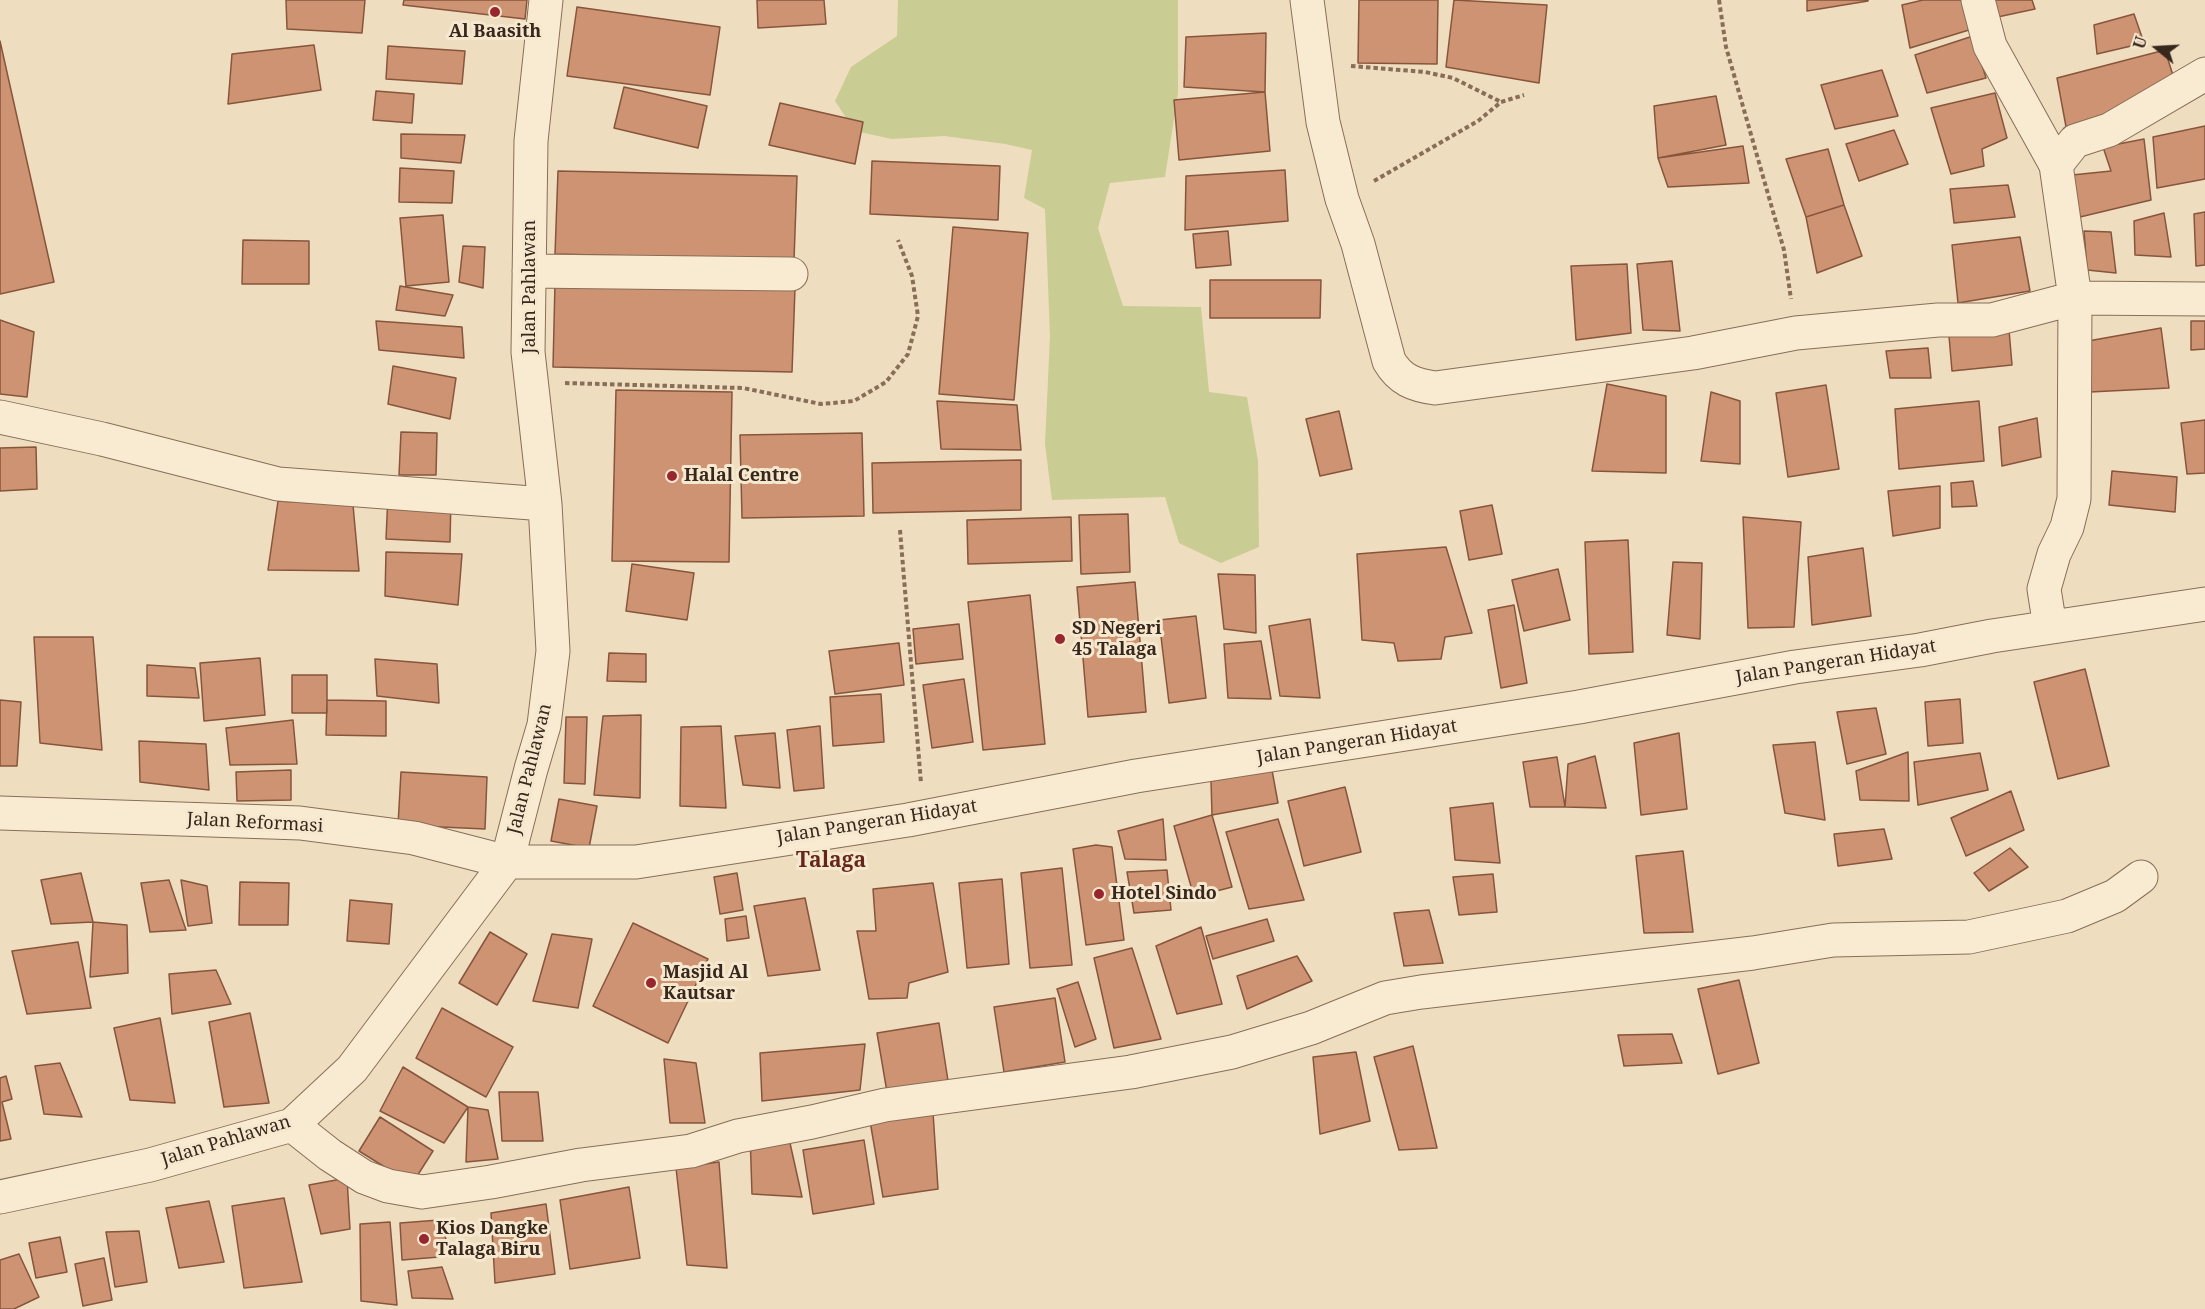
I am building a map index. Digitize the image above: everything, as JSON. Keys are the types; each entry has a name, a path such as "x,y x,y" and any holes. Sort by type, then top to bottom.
{"street":[{"name":"Jalan Pahlawan","path":"0,1197 150,1165 292,1125 352,1069 507,862 544,725 552,660 545,504 528,352 531,141 546,0"},
{"path":"1307,0 1323,122 1342,199 1358,243 1389,361 1396,373 1418,386 1435,388 1693,353 1796,333 1938,320 1992,321 2074,298 2205,299"},
{"path":"1978,0 1990,46 2056,165 2074,298 2074,500 2067,527 2054,554 2044,589 2050,627"},
{"path":"2056,165 2075,141 2109,130 2205,74"},
{"path":"529,271 791,274"},
{"path":"0,417 102,439 278,484 545,504"},
{"name":"Jalan Pangeran Hidayat","path":"507,862 636,862 924,816 1136,776 1567,708 1795,667 1920,650 2050,627 2205,604"},
{"name":"Jalan Reformasi","path":"0,813 300,823 414,838 507,862"},
{"path":"292,1125 330,1155 364,1177 388,1186 422,1192 581,1165 691,1151 738,1136 885,1105 1131,1072 1232,1052 1311,1028 1385,998 1421,992 1753,953 1833,940 1969,937 2067,916 2115,896 2141,878"}],"path":[{"path":"1719,0 1726,47 1784,250 1796,333"},
{"path":"1314,62 1434,74 1453,78 1501,102"},
{"path":"1342,199 1478,121 1501,102 1524,95"},
{"path":"531,382 743,388 821,404 854,401 886,382 908,354 918,316 912,276 898,240"},
{"path":"900,530 924,816"}],"green space":[{"path":"898,0 1178,0 1178,93 1165,177 1110,183 1098,228 1123,306 1201,307 1209,392 1247,397 1258,461 1259,547 1221,563 1179,543 1165,497 1052,500 1045,444 1050,336 1045,209 1024,198 1032,150 944,136 892,139 855,131 835,101 851,67 897,36"}],"building":[{"path":"286,0 365,0 362,33 287,29"},
{"name":"Al Baasith","path":"404,0 527,0 525,19 403,5"},
{"path":"757,0 824,0 826,24 758,28"},
{"path":"1359,0 1438,0 1437,64 1358,63"},
{"path":"1454,0 1547,5 1539,83 1446,67"},
{"path":"1807,0 1868,0 1868,1 1807,11"},
{"path":"1923,0 1964,0 1969,30 1910,48 1902,5"},
{"path":"1990,0 2032,0 2035,9 1993,18"},
{"path":"577,7 720,27 710,95 567,76"},
{"path":"2134,14 2144,43 2097,54 2094,25"},
{"path":"1266,33 1265,92 1184,87 1186,37"},
{"path":"1973,36 1986,78 1927,93 1915,55"},
{"path":"0,41 54,282 0,294"},
{"path":"314,45 321,90 228,104 232,54"},
{"path":"388,46 465,51 462,84 386,79"},
{"path":"2165,50 2176,85 2067,132 2057,78"},
{"path":"1882,70 1898,116 1835,129 1821,85"},
{"path":"624,87 707,106 698,148 614,128"},
{"path":"376,91 414,94 412,123 373,120"},
{"path":"1265,92 1270,151 1179,160 1174,100"},
{"path":"1995,93 2007,138 1982,149 1984,166 1951,174 1931,108"},
{"path":"1716,96 1726,145 1658,158 1654,106"},
{"path":"780,103 863,122 855,164 769,145"},
{"path":"2205,126 2205,179 2157,188 2153,137"},
{"path":"1894,130 1908,164 1859,181 1846,144"},
{"path":"401,134 465,135 461,163 401,158"},
{"path":"2144,139 2151,200 2080,217 2072,175 2111,171 2103,147"},
{"path":"1743,146 1749,183 1668,187 1658,158"},
{"path":"1828,149 1844,205 1806,217 1786,159"},
{"path":"872,161 1000,166 998,220 870,214"},
{"path":"400,168 454,171 452,203 399,202"},
{"path":"1285,170 1288,221 1185,230 1186,176"},
{"path":"558,171 797,176 794,260 555,254"},
{"path":"2008,185 2015,217 1954,223 1950,189"},
{"path":"1844,205 1862,256 1817,273 1806,217"},
{"path":"2205,212 2205,265 2196,266 2194,214"},
{"path":"2164,213 2171,257 2135,255 2134,221"},
{"path":"443,215 449,282 406,286 400,218"},
{"path":"953,227 1028,233 1014,400 939,394"},
{"path":"1228,231 1231,265 1196,268 1193,234"},
{"path":"2084,231 2111,232 2116,273 2087,270"},
{"path":"2020,237 2030,291 1958,303 1952,245"},
{"path":"243,240 309,241 309,284 242,284"},
{"path":"463,246 485,247 483,288 459,282"},
{"path":"1672,261 1680,331 1643,330 1637,264"},
{"path":"1627,264 1631,333 1576,340 1571,266"},
{"path":"1210,280 1321,280 1320,318 1210,318"},
{"path":"555,283 795,288 792,372 553,367"},
{"path":"400,286 453,295 445,316 396,310"},
{"path":"0,320 34,332 27,397 0,394"},
{"path":"376,321 462,327 464,358 379,350"},
{"path":"2191,321 2205,321 2205,349 2191,350"},
{"path":"2161,328 2169,388 2090,392 2088,341"},
{"path":"2009,330 2012,365 1952,371 1949,336"},
{"path":"1928,348 1931,378 1890,378 1886,351"},
{"path":"393,366 456,378 450,419 388,404"},
{"path":"1607,384 1666,396 1666,473 1592,471"},
{"path":"1826,385 1839,469 1788,477 1776,393"},
{"name":"Halal Centre","path":"616,390 732,392 729,562 612,561"},
{"path":"1711,392 1740,401 1740,464 1701,461"},
{"path":"937,401 1017,405 1021,450 941,449"},
{"path":"1979,401 1984,461 1899,469 1895,409"},
{"path":"1339,411 1352,469 1320,476 1306,419"},
{"path":"2037,418 2041,457 2002,466 1999,427"},
{"path":"2205,420 2205,473 2187,474 2181,423"},
{"path":"401,432 437,433 436,475 399,475"},
{"path":"862,433 864,516 742,518 740,435"},
{"path":"36,447 37,489 0,491 0,448"},
{"path":"1021,460 1021,510 873,513 872,463"},
{"path":"2112,471 2177,477 2175,512 2109,505"},
{"path":"1973,481 1977,506 1952,507 1951,483"},
{"path":"1940,486 1940,528 1893,536 1888,491"},
{"path":"388,495 451,498 450,542 386,539"},
{"path":"278,501 353,505 359,571 268,570"},
{"path":"1492,505 1502,554 1469,560 1460,511"},
{"path":"1128,514 1130,572 1081,574 1079,515"},
{"path":"1071,517 1072,561 968,564 967,520"},
{"path":"1743,517 1801,522 1794,627 1748,628"},
{"path":"1628,540 1633,652 1589,654 1585,542"},
{"path":"1446,547 1472,633 1445,637 1441,659 1398,661 1394,643 1362,640 1357,554"},
{"path":"1863,548 1871,616 1812,625 1808,557"},
{"path":"386,552 462,554 458,605 385,596"},
{"path":"1673,562 1702,563 1700,639 1667,635"},
{"path":"632,564 694,573 687,620 626,611"},
{"path":"1558,569 1570,620 1524,631 1512,580"},
{"path":"1218,574 1255,575 1256,633 1224,629"},
{"path":"1135,582 1146,712 1088,717 1077,587"},
{"path":"1030,595 1045,744 983,750 968,602"},
{"path":"1514,605 1527,683 1501,688 1488,610"},
{"path":"1196,616 1206,698 1169,703 1159,620"},
{"path":"1310,619 1320,698 1280,696 1269,626"},
{"path":"959,624 963,659 916,664 913,629"},
{"path":"34,637 93,637 102,750 40,743"},
{"path":"1261,641 1271,699 1228,698 1224,644"},
{"path":"899,643 904,685 835,694 829,651"},
{"path":"609,653 646,654 646,682 607,681"},
{"path":"260,658 265,715 204,721 200,663"},
{"path":"375,659 437,664 439,703 377,696"},
{"path":"147,665 195,668 199,698 147,696"},
{"path":"2085,669 2109,766 2058,779 2034,682"},
{"path":"292,675 327,675 327,713 292,713"},
{"path":"964,679 973,742 932,748 923,685"},
{"path":"881,694 884,742 833,746 830,697"},
{"path":"1960,699 1963,743 1928,746 1925,702"},
{"path":"0,700 21,702 17,766 0,766"},
{"path":"327,700 386,701 386,736 326,735"},
{"path":"1876,708 1886,754 1847,764 1837,712"},
{"path":"641,715 640,798 594,795 603,716"},
{"path":"566,717 587,717 585,784 564,783"},
{"path":"293,720 297,764 230,765 226,728"},
{"path":"721,726 726,808 680,806 681,727"},
{"path":"820,726 824,788 794,791 787,730"},
{"path":"775,733 780,788 743,785 735,736"},
{"path":"1679,733 1687,809 1641,815 1634,743"},
{"path":"139,741 206,744 209,790 140,782"},
{"path":"1815,742 1825,820 1785,813 1773,745"},
{"path":"1908,752 1909,801 1860,800 1856,771"},
{"path":"1980,753 1988,790 1918,805 1914,762"},
{"path":"1595,756 1606,808 1565,807 1568,764"},
{"path":"1557,757 1565,807 1530,807 1523,762"},
{"path":"291,770 291,800 237,801 236,772"},
{"path":"1272,770 1278,803 1212,815 1211,781"},
{"path":"401,772 487,777 485,829 398,825"},
{"path":"1345,787 1361,852 1304,866 1288,801"},
{"path":"2011,791 2024,830 1966,856 1951,818"},
{"path":"559,799 597,806 589,848 551,841"},
{"path":"1493,803 1500,863 1455,860 1450,808"},
{"path":"1212,815 1232,887 1194,897 1174,826"},
{"path":"1163,819 1166,860 1125,859 1118,831"},
{"path":"1278,819 1304,900 1249,909 1226,832"},
{"path":"1884,829 1892,859 1838,866 1834,834"},
{"name":"Hotel Sindo","path":"1096,845 1112,847 1124,940 1086,945 1073,849"},
{"path":"2010,848 2028,867 1989,891 1974,873"},
{"path":"1683,851 1693,932 1644,933 1636,856"},
{"path":"1062,868 1072,965 1030,968 1021,873"},
{"path":"1167,870 1171,910 1134,913 1127,872"},
{"path":"81,873 93,922 51,924 41,880"},
{"path":"737,873 743,910 720,914 714,877"},
{"path":"1493,874 1497,912 1459,915 1453,877"},
{"path":"1002,879 1009,964 967,968 959,883"},
{"path":"169,880 186,930 150,932 141,883"},
{"path":"181,880 207,886 212,923 188,926"},
{"path":"240,882 289,883 288,925 239,925"},
{"path":"933,883 948,972 909,983 907,998 869,999 857,931 876,931 873,889"},
{"path":"805,898 820,970 768,976 754,906"},
{"path":"350,900 392,904 389,944 347,941"},
{"path":"1429,910 1443,963 1404,966 1394,913"},
{"path":"746,916 749,938 727,941 725,919"},
{"path":"1267,919 1274,941 1213,959 1206,936"},
{"path":"93,922 127,925 128,973 90,977"},
{"name":"Masjid Al Kautsar","path":"633,923 708,959 668,1043 593,1006"},
{"path":"1201,927 1222,1004 1177,1014 1156,946"},
{"path":"490,932 527,954 497,1005 459,983"},
{"path":"552,934 592,939 578,1008 533,1001"},
{"path":"78,942 91,1008 27,1014 12,951"},
{"path":"1132,948 1161,1039 1114,1048 1094,958"},
{"path":"1297,956 1312,981 1247,1009 1237,976"},
{"path":"216,970 231,1004 172,1014 169,974"},
{"path":"1739,980 1759,1063 1718,1074 1698,989"},
{"path":"1078,982 1096,1039 1075,1047 1057,989"},
{"path":"1055,998 1065,1062 1004,1072 994,1007"},
{"path":"442,1008 513,1047 486,1097 416,1058"},
{"path":"250,1013 269,1103 224,1107 209,1022"},
{"path":"160,1018 175,1103 130,1100 114,1028"},
{"path":"939,1023 949,1087 888,1098 877,1033"},
{"path":"1672,1034 1682,1063 1624,1066 1618,1035"},
{"path":"865,1044 860,1090 762,1101 760,1053"},
{"path":"1413,1046 1437,1148 1399,1150 1374,1057"},
{"path":"1356,1052 1370,1121 1320,1134 1313,1057"},
{"path":"664,1059 696,1063 705,1123 670,1123"},
{"path":"60,1063 82,1117 44,1114 35,1066"},
{"path":"403,1067 468,1107 444,1143 380,1111"},
{"path":"6,1076 12,1099 2,1102 11,1139 0,1141 0,1078"},
{"path":"499,1092 538,1092 543,1141 502,1141"},
{"path":"468,1107 488,1110 498,1159 466,1162"},
{"path":"933,1112 938,1189 883,1197 870,1121"},
{"path":"380,1117 433,1151 412,1184 359,1151"},
{"path":"750,1134 788,1134 802,1197 752,1194"},
{"path":"864,1140 874,1204 813,1214 803,1150"},
{"path":"719,1162 727,1268 687,1265 676,1168"},
{"path":"347,1178 350,1229 321,1234 309,1185"},
{"path":"629,1187 640,1258 570,1269 560,1200"},
{"path":"284,1198 302,1282 244,1288 232,1206"},
{"path":"209,1201 224,1262 179,1268 166,1208"},
{"path":"546,1204 555,1274 495,1283 491,1213"},
{"name":"Kios Dangke Talaga Biru","path":"439,1220 452,1256 402,1260 400,1223"},
{"path":"390,1222 397,1305 361,1301 360,1224"},
{"path":"139,1231 147,1282 115,1287 106,1232"},
{"path":"60,1237 67,1272 36,1278 29,1243"},
{"path":"19,1254 39,1297 14,1309 0,1309 0,1260"},
{"path":"104,1258 112,1300 83,1306 75,1264"},
{"path":"442,1267 453,1299 412,1298 408,1271"}],"place":[{"name":"Al Baasith","path":"495,12"},
{"name":"Halal Centre","path":"672,476"},
{"name":"SD Negeri 45 Talaga","path":"1060,639"},
{"name":"Hotel Sindo","path":"1099,894"},
{"name":"Masjid Al Kautsar","path":"651,983"},
{"name":"Kios Dangke Talaga Biru","path":"424,1239"}],"district":[{"name":"Talaga","path":"831,861"}]}
